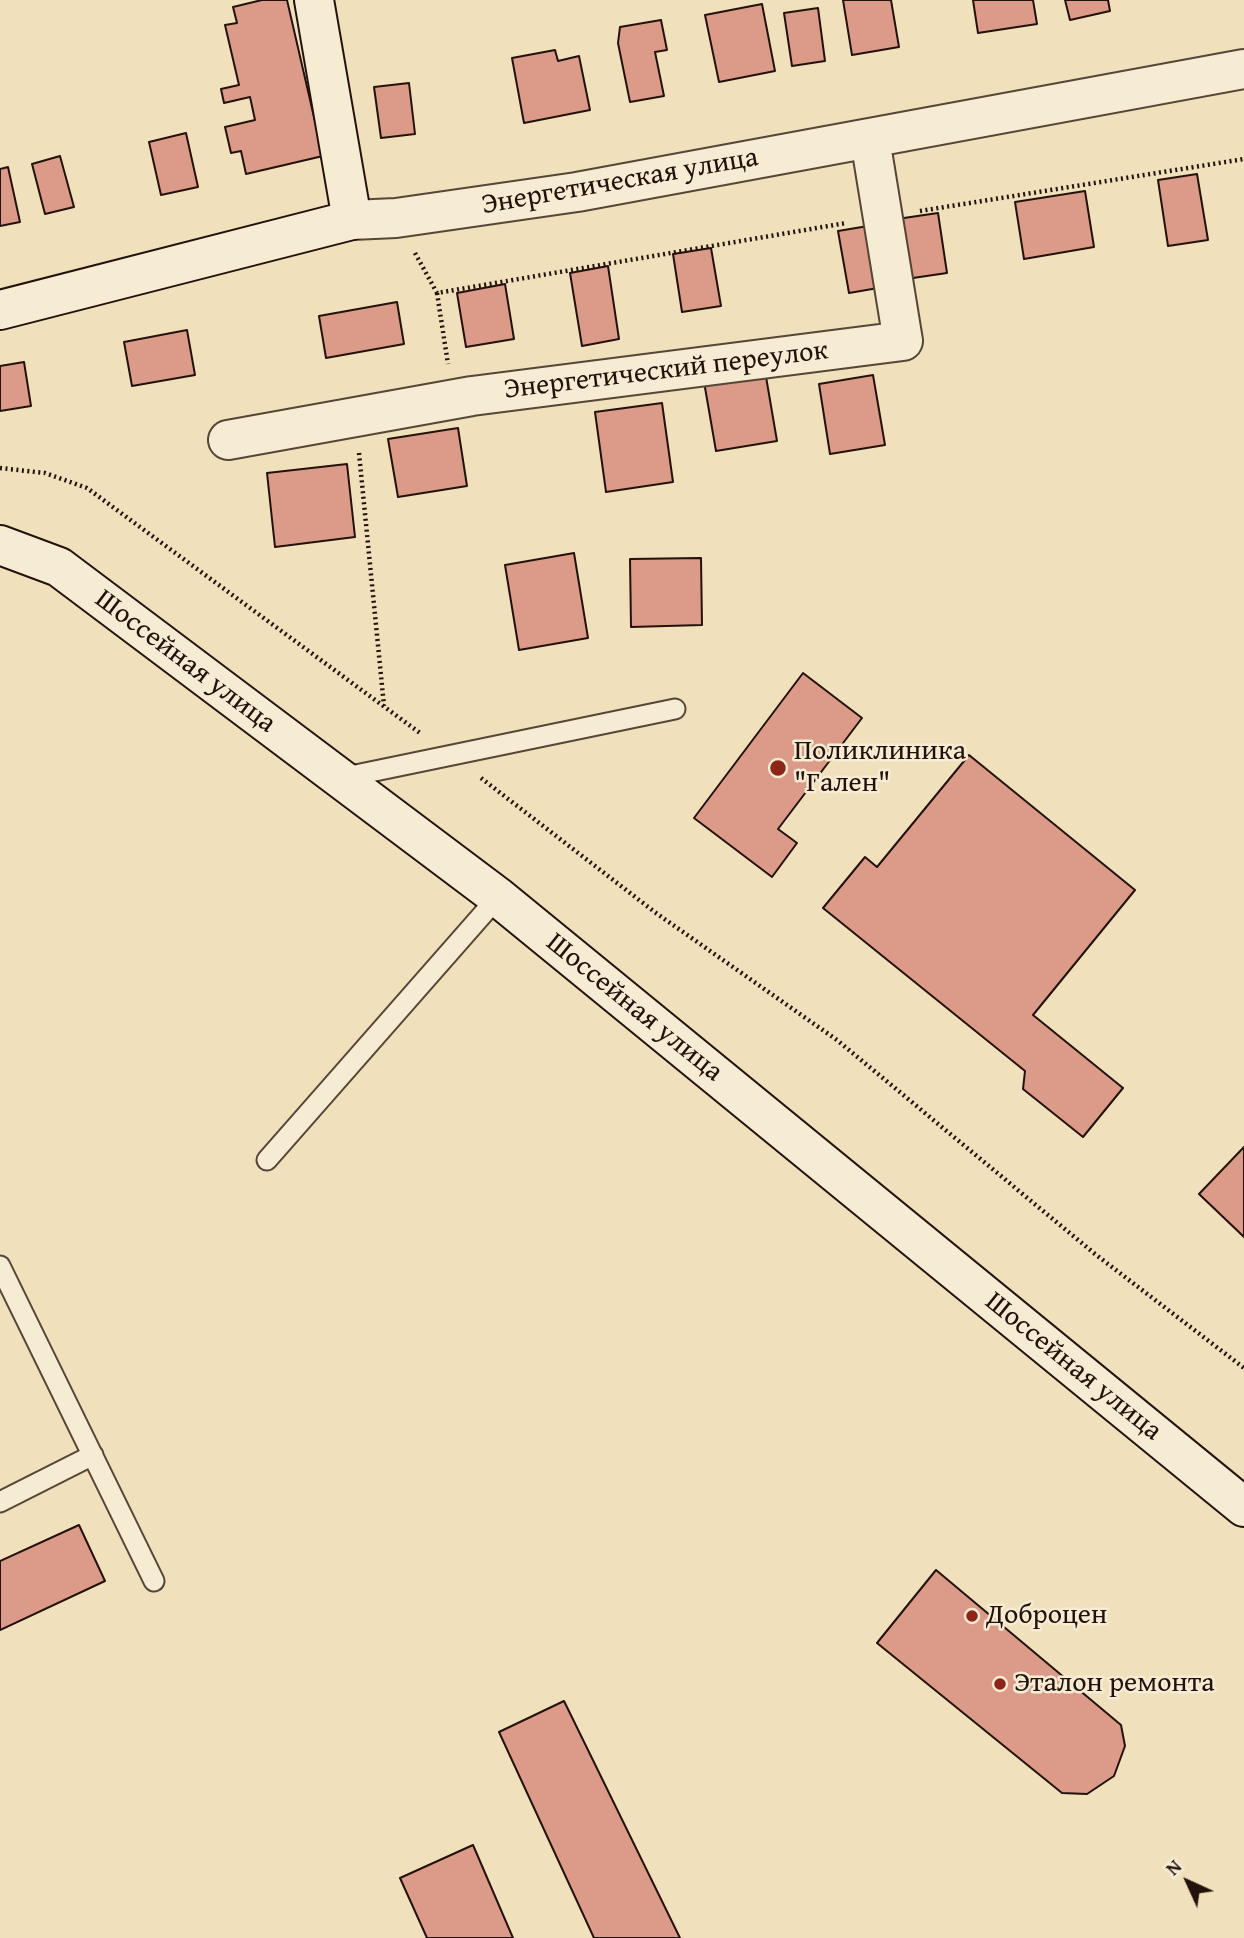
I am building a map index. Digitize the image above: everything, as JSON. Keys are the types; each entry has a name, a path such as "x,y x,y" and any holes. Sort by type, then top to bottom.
{"street":[{"path":"314,0 352,220"},
{"name":"Энергетическая улица","path":"0,310 352,220 397,218 578,192 1244,69"},
{"name":"Энергетический переулок","path":"228,440 453,400 903,341 870,139"},
{"name":"Шоссейная улица","path":"0,545 59,567 498,897 1244,1507"}],"lane":[{"path":"340,778 675,709"},
{"path":"267,1160 498,897"},
{"path":"0,1266 154,1581"},
{"path":"0,1502 93,1455"}],"path":[{"path":"437,293 1244,159"},
{"path":"397,218 437,293 453,400"},
{"path":"358,442 384,706"},
{"path":"0,468 46,473 88,488 425,737"},
{"path":"477,775 656,913 837,1040 1095,1254 1244,1368"}],"building":[{"path":"262,0 287,0 323,156 246,174 241,151 231,153 225,127 255,120 250,97 224,103 221,89 239,85 225,25 237,23 233,7"},
{"path":"843,0 891,0 899,47 852,55"},
{"path":"973,0 1033,0 1037,24 978,33"},
{"path":"1065,0 1108,0 1110,11 1070,20"},
{"path":"762,4 775,71 719,82 705,15"},
{"path":"818,8 825,61 792,66 784,13"},
{"path":"661,20 667,50 655,52 664,96 630,102 618,43 620,27"},
{"path":"555,50 558,61 579,56 590,110 524,123 512,58"},
{"path":"409,83 415,134 381,138 374,87"},
{"path":"186,133 198,187 161,195 149,142"},
{"path":"60,156 74,207 45,214 32,164"},
{"path":"8,167 20,222 0,226 0,169"},
{"path":"1197,174 1208,240 1168,246 1158,180"},
{"path":"1085,191 1094,247 1024,259 1015,202"},
{"path":"938,213 947,273 906,279 897,219"},
{"path":"874,225 884,287 849,293 838,231"},
{"path":"711,248 721,306 682,312 673,254"},
{"path":"608,266 619,339 582,346 570,273"},
{"path":"505,284 514,339 466,347 457,293"},
{"path":"397,302 404,344 326,358 319,316"},
{"path":"187,330 195,375 132,386 124,342"},
{"path":"24,362 31,406 0,411 0,366"},
{"path":"764,365 777,441 716,451 703,376"},
{"path":"873,375 885,445 830,454 819,384"},
{"path":"662,403 673,482 606,492 595,412"},
{"path":"458,428 467,486 398,497 388,439"},
{"path":"347,464 355,537 275,547 267,473"},
{"path":"574,553 588,638 519,650 505,565"},
{"path":"701,558 702,625 631,627 630,559"},
{"name":"Поликлиника \"Гален\"","path":"803,673 862,718 778,829 797,843 772,877 694,818"},
{"path":"969,755 1135,890 1033,1015 1123,1088 1083,1137 1023,1089 1025,1071 823,908 865,857 877,867"},
{"path":"1244,1147 1244,1237 1199,1194"},
{"path":"79,1525 105,1581 0,1630 0,1561"},
{"name":"Эталон ремонта","path":"936,1570 1121,1725 1125,1746 1114,1776 1087,1794 1062,1793 877,1643"},
{"path":"564,1701 680,1938 594,1938 499,1732"},
{"path":"473,1845 513,1938 427,1938 400,1878"}],"place":[{"name":"Поликлиника \"Гален\"","path":"778,768"},
{"name":"Доброцен","path":"972,1616"},
{"name":"Эталон ремонта","path":"1000,1684"}]}
